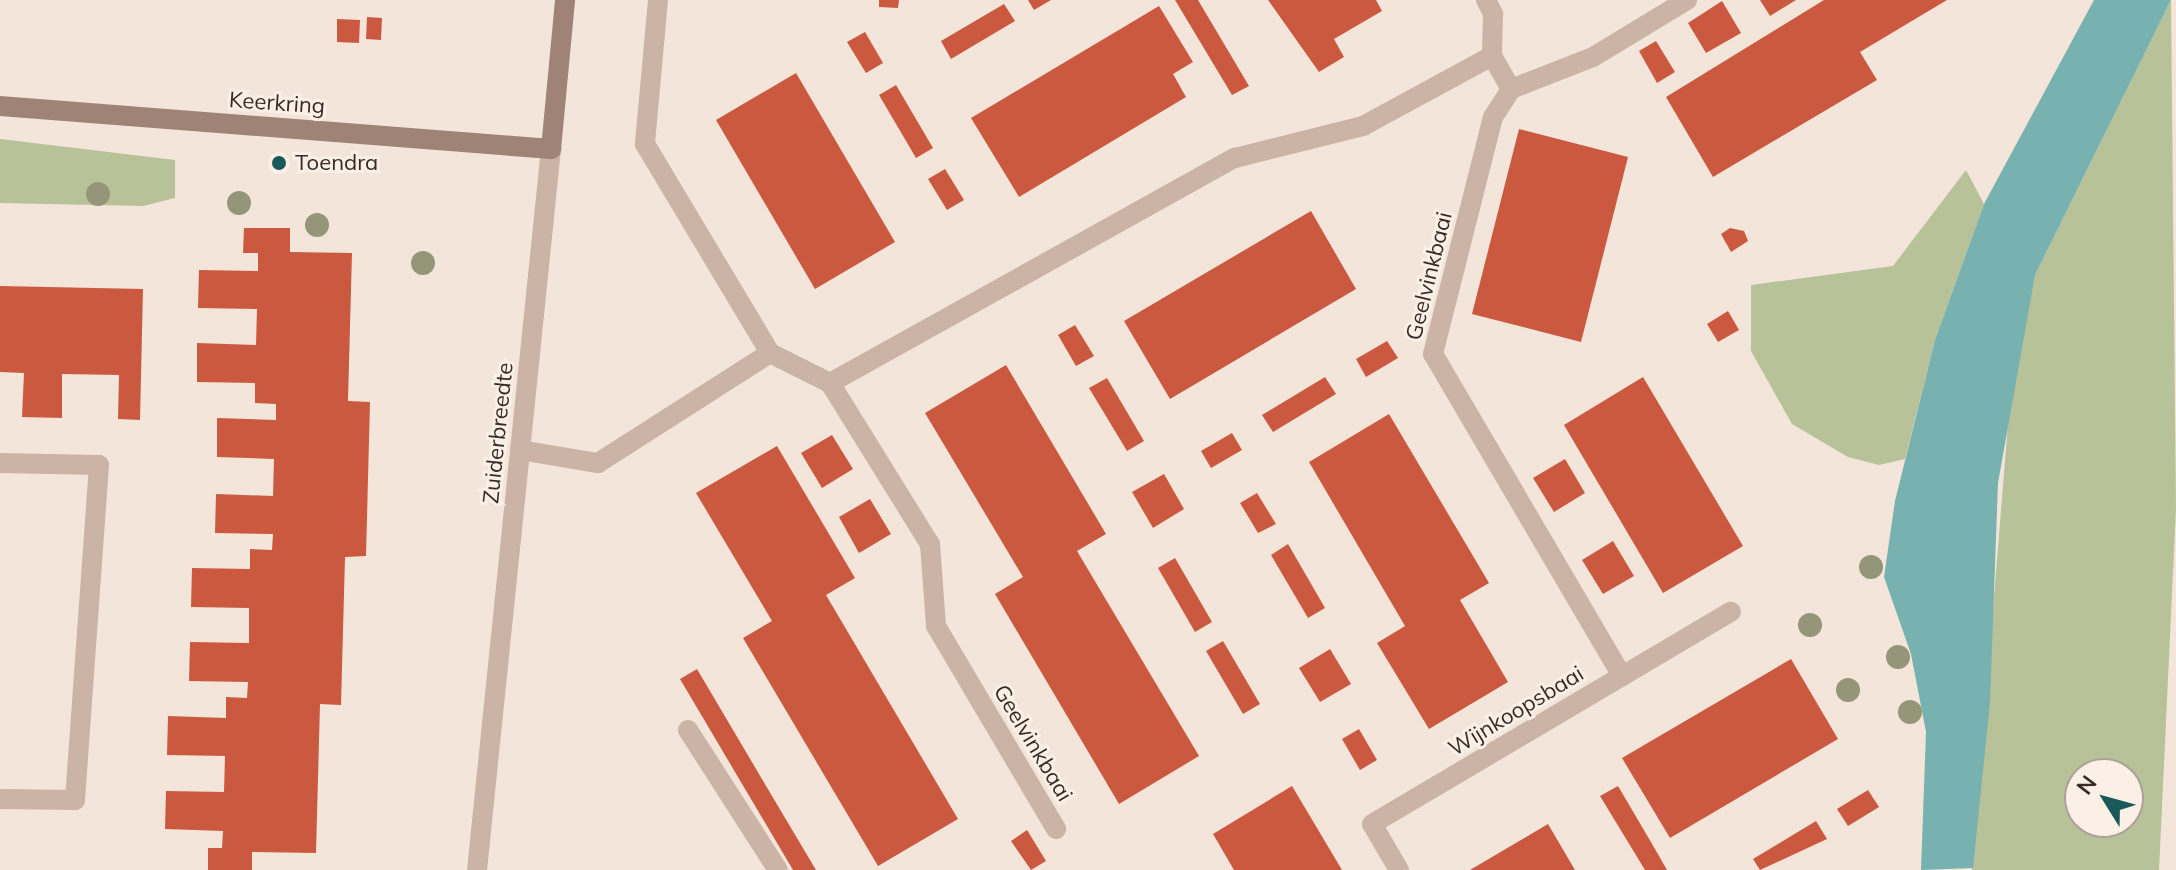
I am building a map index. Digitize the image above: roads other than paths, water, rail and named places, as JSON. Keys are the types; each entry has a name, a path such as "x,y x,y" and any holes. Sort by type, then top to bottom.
{"street":[{"name":"Zuiderbreedte","path":"477,870 565,0"},
{"path":"658,0 645,144 770,353 830,383 1235,158 1363,126 1492,56"},
{"path":"1486,0 1492,56 1511,89 1593,57 1687,0"},
{"name":"Geelvinkbaai","path":"1511,89 1493,117 1433,354 1622,676"},
{"name":"Keerkring","path":"0,106 551,149"},
{"path":"520,450 598,463 770,353"},
{"name":"Geelvinkbaai","path":"830,383 930,544 936,626 1056,829"},
{"path":"0,463 99,465 75,800 0,799"},
{"name":"Wijnkoopsbaai","path":"1399,870 1372,824 1731,612"},
{"path":"688,730 778,870"}],"water":[{"path":"2094,0 2171,0 2035,275 1998,483 1990,702 1973,868 1921,870 1926,732 1911,654 1884,577 1895,501 1935,340 1984,204"}],"place":[{"name":"Toendra","path":"279,163"}]}
